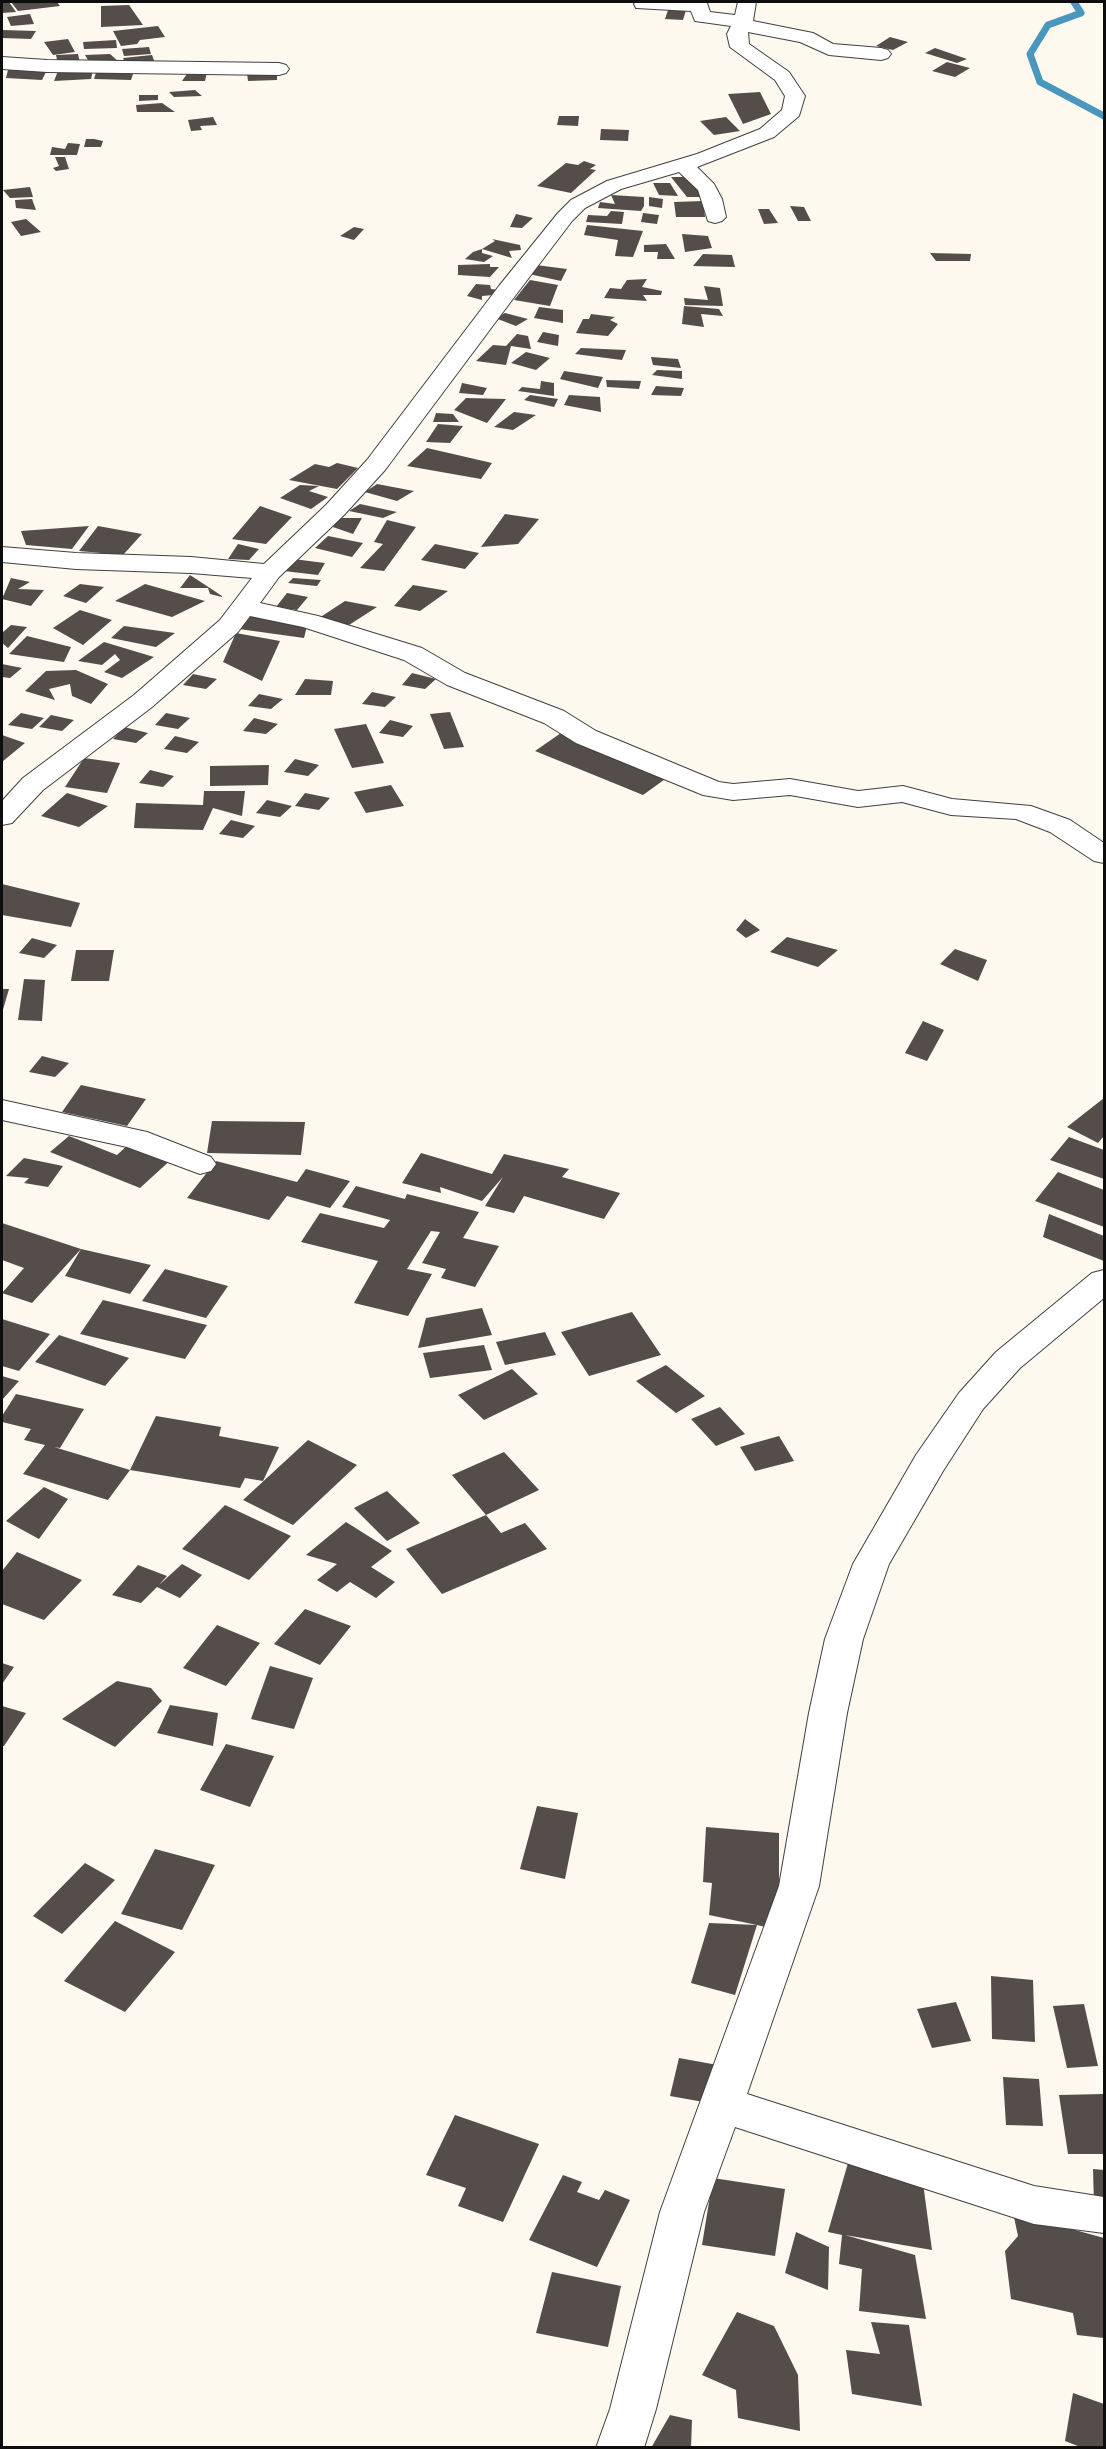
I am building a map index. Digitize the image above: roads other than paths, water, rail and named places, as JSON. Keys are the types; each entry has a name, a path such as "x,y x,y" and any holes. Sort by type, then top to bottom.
{"street":[{"path":"2,817 33,784 143,701 192,661 229,626 270,572 321,525 376,465 565,217 595,193 767,133 792,112 795,96 782,76 740,47 741,27 747,2"},
{"path":"643,4 698,6 702,18 741,27 806,37 830,49 881,54"},
{"path":"2,63 47,66 279,69"},
{"path":"683,164 707,188 712,199 715,217"},
{"path":"2,554 76,561 191,565 270,572"},
{"path":"244,607 309,621 413,654 456,679 554,717 586,737 713,789 733,792 790,787 858,799 903,794 951,807 1016,811 1031,814 1060,826 1104,855"},
{"path":"2,1110 127,1138 136,1138 200,1164"},
{"path":"620,2448 633,2409 682,2212 799,1887 830,1702 844,1639 871,1564 929,1464 971,1401 1008,1360 1104,1281"},
{"path":"722,2104 1034,2205 1102,2215"}],"waterway":[{"path":"1074,2 1081,13 1048,25 1030,54 1040,82 1104,116"}]}
